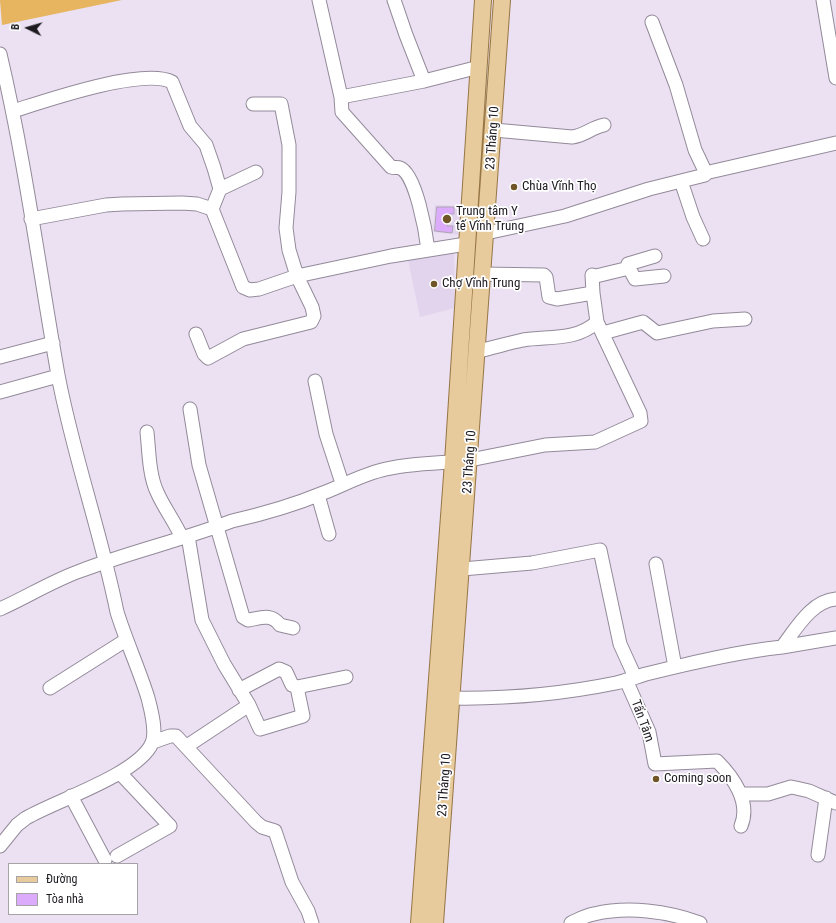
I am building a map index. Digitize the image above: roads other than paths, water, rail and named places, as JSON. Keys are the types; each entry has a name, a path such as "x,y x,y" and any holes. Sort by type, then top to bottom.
{"main road":[{"name":"23 Tháng 10","path":"419,923 453,462 483,0"},
{"name":"23 Tháng 10","path":"435,923 478,351 502,0"},
{"path":"477,99 496,101"},
{"path":"453,462 470,460"}],"street":[{"path":"319,0 341,97 342,112 358,132 391,167 401,168 409,176 422,212 428,250"},
{"path":"394,0 424,81"},
{"path":"823,0 836,78"},
{"path":"652,22 676,85 695,150 705,173"},
{"path":"0,54 41,264 58,376 80,470 126,640 148,699 152,721 152,742 141,759 120,774 26,818 17,825 0,846"},
{"path":"341,97 424,81 479,67"},
{"path":"12,110 93,87 132,80 165,78 172,82 190,126 206,145 220,189 212,209 243,287 250,290 259,289 297,276 466,244"},
{"path":"196,334 204,354 208,358 243,340 311,322 314,316 312,307 297,276 289,250 286,228 289,192 289,145 281,104 253,104"},
{"path":"494,130 572,137 582,136 594,127 604,125"},
{"path":"486,233 565,216 648,189 700,177 705,173 836,143"},
{"path":"220,189 256,172"},
{"path":"681,181 693,217 703,239"},
{"path":"31,219 106,205 122,204 182,203 197,204 212,209"},
{"path":"655,256 628,264 629,268 635,279 664,276"},
{"path":"470,460 545,445 595,442 641,421 640,413 600,327 593,293 592,275 596,276 629,268"},
{"path":"483,274 544,275 546,277 549,297 557,299 593,293"},
{"path":"478,351 520,341 563,338 588,328 643,322 657,333 713,321 745,319"},
{"path":"0,357 53,344"},
{"path":"0,392 58,376"},
{"path":"315,381 326,434 342,483"},
{"path":"190,409 199,465 243,617 248,620 269,616 276,620 280,625 293,628"},
{"path":"147,432 152,477 157,492 185,537 202,620 224,664 249,704 260,729 303,716 297,687"},
{"path":"0,609 22,599 51,582 105,562 318,495 342,483 385,469 424,463 453,462"},
{"path":"318,495 329,534"},
{"name":"Tấn Tâm","path":"462,569 532,563 600,550 620,644 630,679 649,732 655,764 711,760 717,761 741,794"},
{"path":"656,564 675,667"},
{"path":"782,647 805,617 820,603 836,599"},
{"path":"451,698 509,698 558,693 630,679 742,652 836,638"},
{"path":"50,688 126,640"},
{"path":"239,690 279,669 286,672 292,685 297,687 346,677"},
{"path":"187,746 249,704"},
{"path":"152,742 170,736 176,736 187,746 256,822 262,827 275,831 292,882 308,911 312,923"},
{"path":"71,796 111,858 170,826 120,774"},
{"path":"741,826 744,810 741,794 768,794 791,787 809,791 831,801 818,855"},
{"path":"571,923 592,914 627,910 647,911 700,923"}],"place":[{"name":"Chùa Vĩnh Thọ","path":"514,187"},
{"name":"Trung tâm Y tế Vĩnh Trung","path":"447,219"},
{"name":"Chợ Vĩnh Trung","path":"434,284"},
{"name":"Coming soon","path":"656,779"}]}
